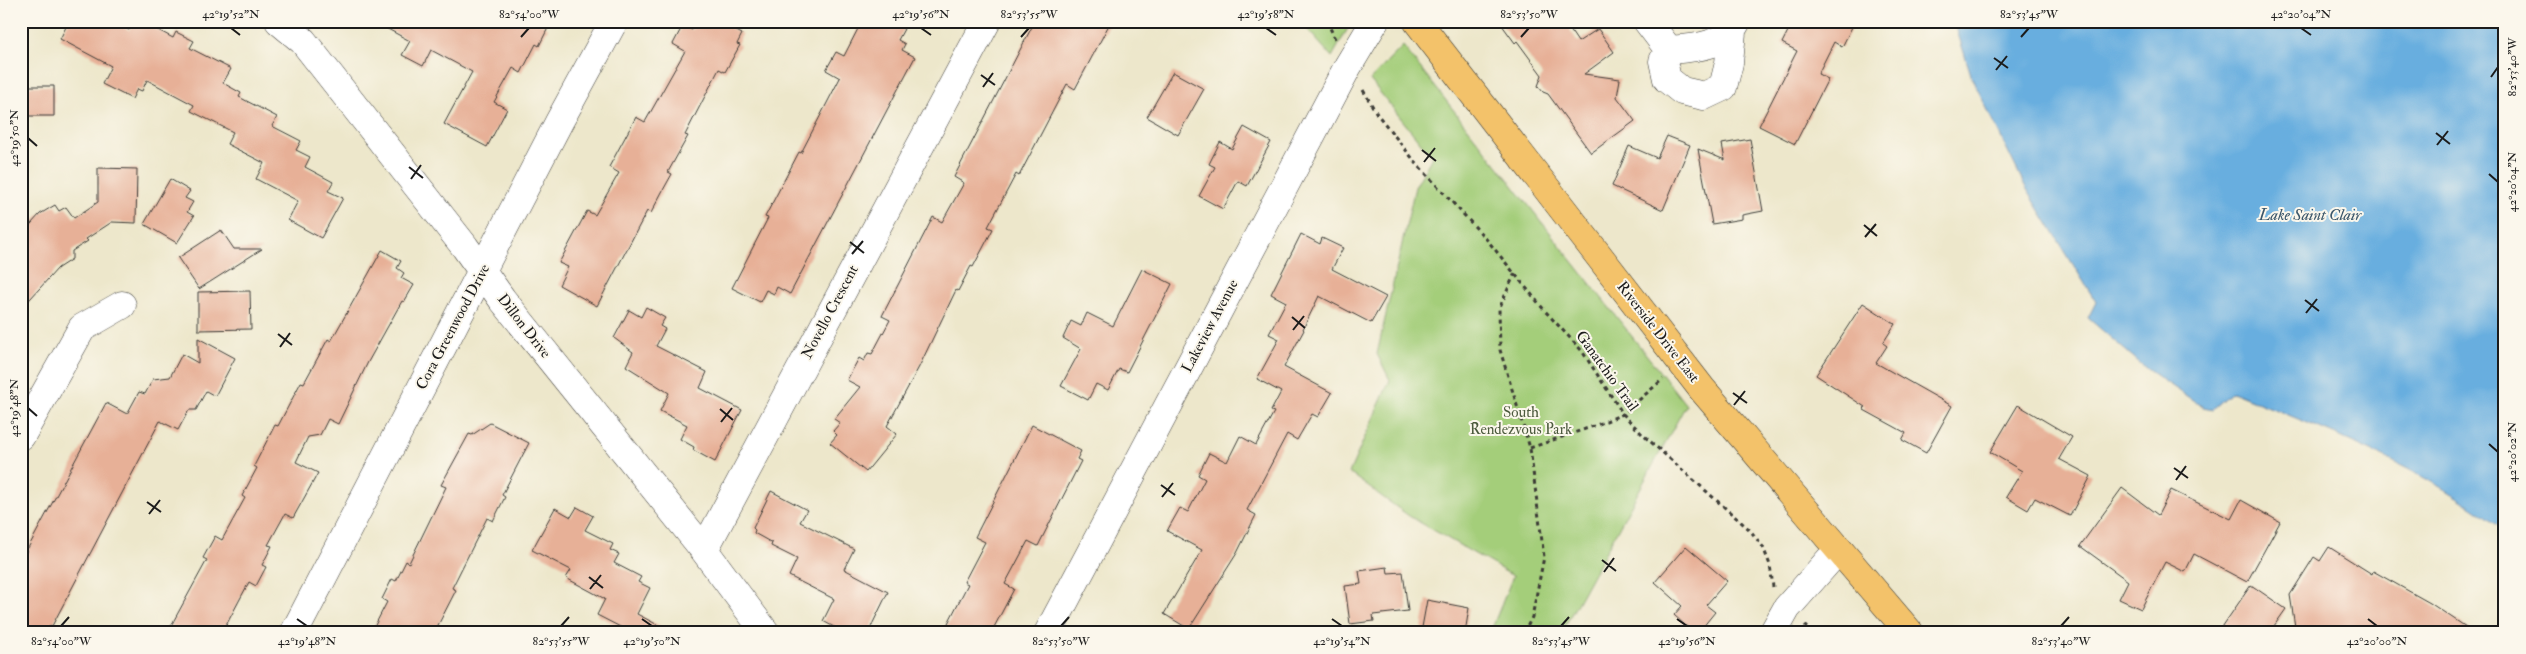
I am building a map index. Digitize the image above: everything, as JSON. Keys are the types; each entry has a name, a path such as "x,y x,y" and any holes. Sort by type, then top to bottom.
{"main road":[{"name":"Riverside Drive East","path":"1417,21 1682,363 1910,633"}],"street":[{"name":"Dillon Drive","path":"279,21 303,41 482,270 502,299 704,550 766,633"},
{"name":"Cora Greenwood Drive","path":"294,633 559,122 614,21"},
{"name":"Novello Crescent","path":"704,550 987,21"},
{"name":"Lakeview Avenue","path":"1048,633 1348,66 1375,21"},
{"path":"1647,21 1668,50"},
{"path":"1668,50 1663,61 1667,80 1682,91 1704,96 1724,87 1734,27"},
{"path":"1668,50 1705,47 1734,27"},
{"path":"21,436 82,328 122,305"},
{"path":"1773,633 1787,608 1838,550"}],"path":[{"name":"Ganatchio Trail","path":"1348,66 1377,114 1417,164 1515,272 1545,311 1582,350 1623,414 1643,435 1750,530 1763,547 1777,597 1813,633"},
{"path":"1515,272 1499,309 1500,350 1530,448 1544,557 1532,617 1524,633"},
{"path":"1530,448 1623,414 1682,363"}],"green space":[{"path":"1300,21 1352,21 1332,57"},
{"name":"South Rendezvous Park","path":"1403,46 1686,405 1561,633 1490,633 1513,576 1409,516 1349,473 1390,380 1377,354 1415,187 1432,157 1370,80"}],"water":[{"name":"Lake Saint Clair","path":"1954,21 2505,21 2505,531 2474,508 2408,469 2303,421 2232,392 2213,409 2203,407 2148,370 2088,318 2096,302 2025,186 1972,78"}],"building":[{"path":"69,21 112,21 129,30 134,21 141,21 173,38 176,32 194,41 190,48 231,69 223,83 241,93 239,97 277,117 272,126 301,141 296,150 310,157 305,167 333,182 328,191 343,198 321,238 288,220 298,201 256,179 264,163 227,144 233,132 191,111 194,105 147,80 142,91 137,89 132,99 102,84 111,66 60,39"},
{"path":"373,21 536,21 548,28 539,46 536,44 521,73 513,68 494,102 507,109 487,147 444,124 472,72 431,50 423,66 402,55 410,41"},
{"path":"696,21 718,21 742,34 737,44 740,45 725,72 719,69 685,135 688,136 668,172 672,174 651,213 647,211 597,306 559,285 568,267 559,263 587,211 595,215 619,173 609,167 636,117 645,122 685,51 673,44 683,25 692,30"},
{"path":"862,21 889,21 904,29 898,40 905,44 902,50 915,57 790,294 777,287 774,294 766,290 760,302 732,288 768,218 765,217 840,78 826,70 836,52 844,56"},
{"path":"1035,21 1111,21 1075,89 1067,84 1019,176 1016,174 988,227 993,229 973,267 971,266 958,291 956,290 919,367 887,426 897,434 866,472 830,443 837,435 833,431 840,423 834,419 860,387 847,380 859,358 864,361 868,353 872,354 890,320 882,316 933,217 942,222 964,183 954,177"},
{"path":"1499,21 1564,21 1578,42 1598,29 1614,52 1584,74 1620,79 1617,97 1635,121 1591,153 1548,94 1543,92 1538,86 1542,75 1517,41 1515,43"},
{"path":"1793,21 1855,21 1842,47 1834,42 1818,74 1828,79 1795,144 1759,126 1797,51 1782,43"},
{"path":"1173,72 1204,89 1178,135 1147,117"},
{"path":"25,86 54,86 54,116 24,116"},
{"path":"1244,127 1271,142 1247,186 1238,181 1223,209 1199,196 1215,167 1209,164 1220,142 1232,149"},
{"path":"1667,136 1690,145 1663,210 1612,186 1629,146 1657,158"},
{"path":"1750,139 1763,211 1742,215 1742,219 1712,224 1698,149 1725,160 1722,144"},
{"path":"98,168 137,169 136,223 112,222 86,239 88,241 72,251 72,259 58,268 21,309 21,235 40,214 55,205 59,211 66,207 74,218 98,202"},
{"path":"170,179 190,191 185,198 193,202 187,212 194,216 177,243 144,224"},
{"path":"221,230 234,249 262,249 199,289 178,258"},
{"path":"1301,234 1320,244 1322,238 1343,248 1332,269 1386,297 1371,323 1319,296 1304,330 1284,367 1332,393 1318,417 1312,414 1297,440 1287,434 1247,510 1256,515 1237,553 1189,629 1164,614 1202,550 1167,531 1180,508 1188,512 1205,479 1198,475 1209,453 1227,462 1240,436 1256,445 1274,412 1271,411 1281,392 1257,379 1279,339 1269,334 1286,302 1271,294"},
{"path":"382,250 401,261 397,268 404,273 401,278 414,285 404,302 402,301 368,362 338,424 328,419 320,435 308,437 296,462 318,473 293,518 285,514 268,545 272,546 262,565 266,567 256,586 249,582 222,633 167,633 207,560 203,558 215,536 222,540 245,498 242,496 257,468 254,466 275,425 278,426 301,382 304,383 328,339 331,341"},
{"path":"1142,269 1172,284 1127,372 1119,369 1108,390 1096,384 1088,400 1061,386 1081,349 1063,338 1071,321 1081,326 1087,313 1113,326"},
{"path":"250,291 251,329 198,330 198,292"},
{"path":"1863,303 1895,324 1883,343 1887,346 1876,363 1952,406 1926,453 1902,440 1906,433 1864,410 1865,407 1816,375"},
{"path":"646,307 665,318 660,326 665,329 656,346 707,372 700,388 742,410 715,462 693,450 694,447 680,439 687,425 660,411 669,393 626,366 633,352 614,338 629,310 641,317"},
{"path":"198,338 235,358 215,396 206,391 196,410 189,410 178,430 160,421 52,626 50,625 46,633 21,633 21,561 106,403 127,414 139,392 145,394 153,379 170,377 182,354 198,363"},
{"path":"2018,405 2072,437 2059,459 2091,476 2070,516 2035,498 2028,510 2006,497 2022,471 1990,452"},
{"path":"490,423 529,443 502,495 505,497 493,521 487,518 452,588 456,590 434,633 371,633 387,602 382,599 392,579 396,581 406,561 409,563 446,487 441,485 469,434 472,435"},
{"path":"1032,425 1081,451 1077,459 1081,461 1038,546 1028,541 1005,584 1014,589 991,633 943,633 968,584 964,582 985,542 975,537"},
{"path":"2122,488 2158,515 2171,490 2231,519 2241,500 2280,522 2247,582 2194,554 2185,572 2165,562 2141,609 2119,599 2128,581 2080,546"},
{"path":"771,491 807,510 800,522 854,549 844,569 888,592 868,633 845,633 823,621 834,599 789,576 797,559 771,546 772,543 754,533 755,530 753,528"},
{"path":"577,507 593,516 585,530 613,544 610,550 619,554 614,563 641,577 638,582 650,588 637,614 673,633 632,633 597,615 605,599 566,578 571,570 532,550 555,508 571,517"},
{"path":"1686,546 1727,581 1706,605 1715,612 1698,633 1694,633 1674,615 1682,606 1655,582"},
{"path":"2329,547 2372,574 2373,571 2430,603 2475,633 2296,633 2290,595 2314,557 2320,561"},
{"path":"1387,567 1388,573 1403,572 1408,611 1373,615 1374,621 1350,624 1345,586 1361,584 1359,571"},
{"path":"2251,585 2286,609 2269,633 2218,633"},
{"path":"1427,600 1469,608 1465,633 1421,633"}]}
